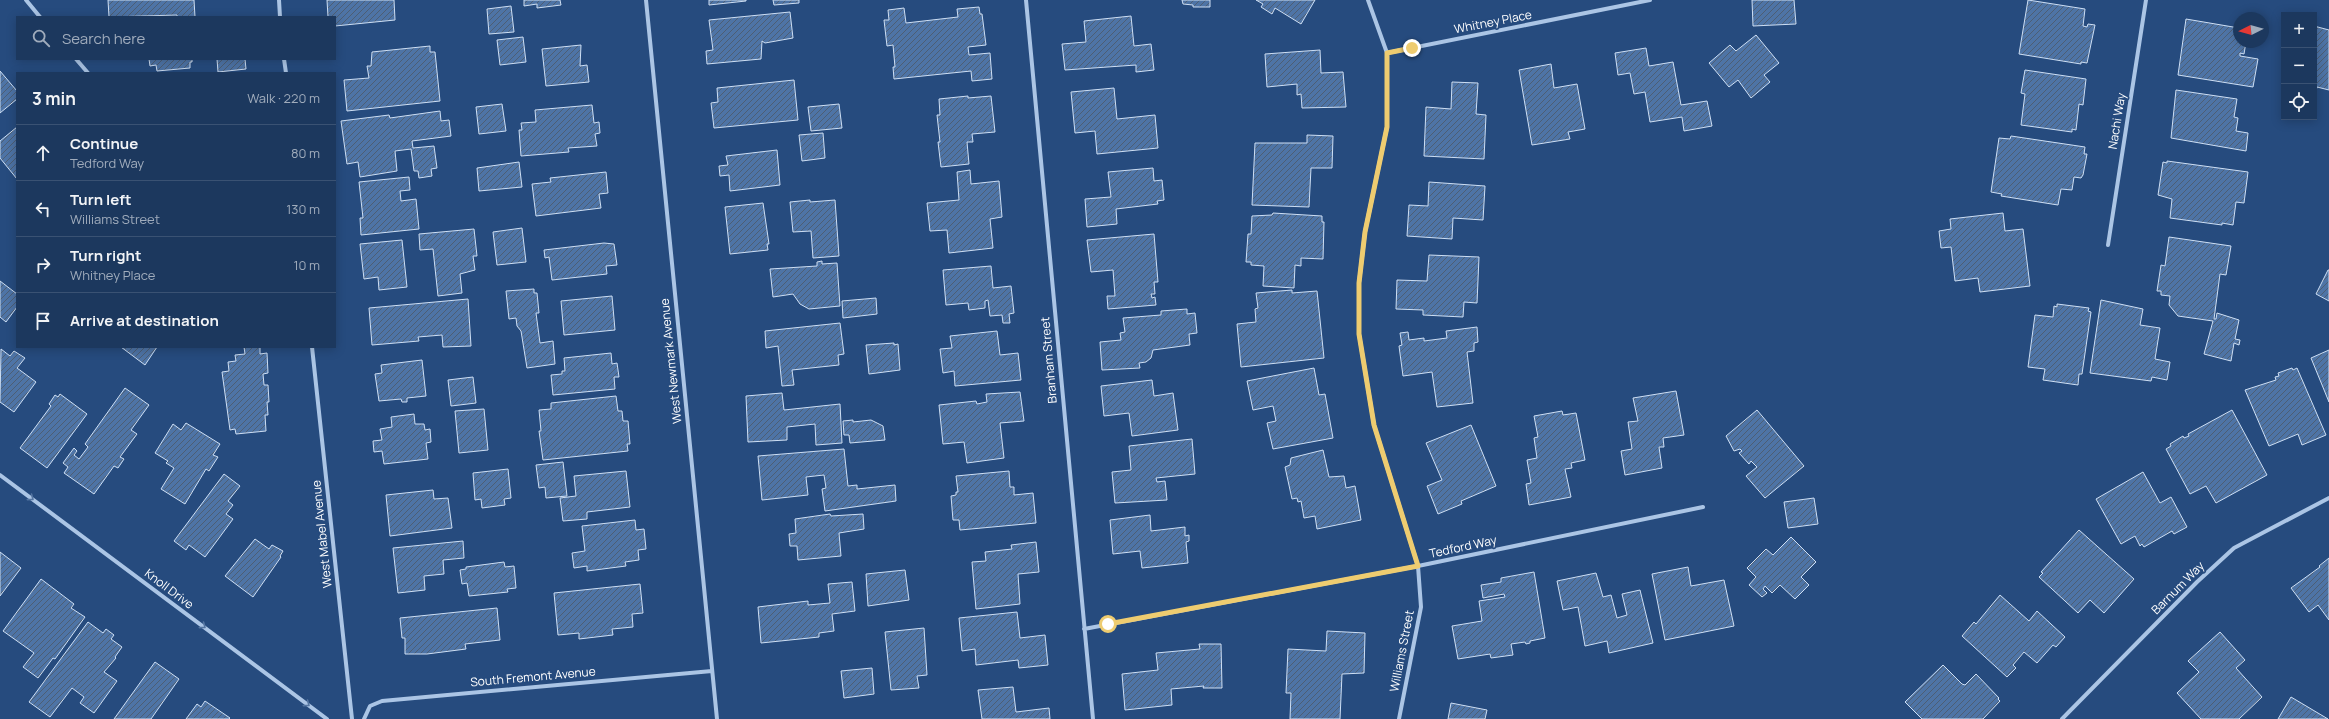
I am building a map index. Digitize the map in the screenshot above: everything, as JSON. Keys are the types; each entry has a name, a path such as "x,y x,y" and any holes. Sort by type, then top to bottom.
{"street":[{"path":"26,0 39,16"},
{"path":"279,0 280,16"},
{"name":"West Newmark Avenue","path":"646,0 717,719"},
{"name":"Branham Street","path":"1026,0 1093,719"},
{"name":"Williams Street","path":"1368,0 1387,53 1387,127 1365,232 1359,283 1359,334 1374,425 1418,566 1421,607 1399,719"},
{"name":"Whitney Place","path":"1387,53 1650,0"},
{"name":"Nachi Way","path":"2108,245 2146,0"},
{"path":"77,60 87,72"},
{"path":"284,60 286,72"},
{"name":"West Mabel Avenue","path":"312,348 352,719"},
{"name":"Knoll Drive","path":"0,475 327,719"},
{"name":"Barnum Way","path":"2062,719 2197,582 2234,548 2329,498"},
{"name":"Tedford Way","path":"1084,629 1418,566 1703,507"},
{"name":"South Fremont Avenue","path":"364,719 370,706 382,701 712,671"}],"building":[{"path":"108,0 194,0 195,16 109,16"},
{"path":"327,0 394,0 395,20 336,26 336,16 328,16"},
{"path":"524,0 560,0 561,5 537,8 537,4 524,6"},
{"path":"709,0 746,0 746,1 709,5"},
{"path":"773,0 799,0 799,3 774,5"},
{"path":"1182,0 1210,0 1210,7 1193,7 1193,5 1183,4"},
{"path":"1256,0 1315,0 1301,24 1275,8 1272,14 1261,7 1263,4"},
{"path":"1752,0 1794,0 1796,24 1753,26"},
{"path":"2028,0 2085,9 2083,26 2087,27 2088,24 2095,25 2087,63 2081,62 2081,64 2019,54"},
{"path":"511,6 514,32 489,34 487,9"},
{"path":"979,7 980,14 982,14 986,45 968,47 969,55 990,53 992,79 972,81 971,71 894,79 893,67 895,67 893,45 887,46 884,20 889,20 888,10 904,8 906,23 958,17 957,9"},
{"path":"790,12 793,38 765,43 762,41 761,59 707,64 706,51 713,50 709,20"},
{"path":"1131,16 1134,46 1151,44 1154,70 1136,72 1136,65 1065,70 1062,44 1086,42 1084,21"},
{"path":"2186,19 2233,27 2233,48 2245,48 2244,54 2240,53 2240,56 2258,59 2253,87 2178,75"},
{"path":"2317,27 2329,30 2329,90 2317,87"},
{"path":"1756,35 1779,63 1764,75 1770,82 1751,98 1738,80 1729,87 1709,63 1730,45 1736,51"},
{"path":"523,37 526,62 500,65 497,40"},
{"path":"581,45 580,66 587,65 589,82 546,86 542,49"},
{"path":"430,46 430,52 435,52 440,101 347,111 344,80 369,78 367,66 371,66 372,52"},
{"path":"1646,48 1649,66 1673,62 1681,105 1707,101 1712,126 1684,131 1682,117 1650,122 1645,92 1634,94 1630,73 1618,75 1615,53"},
{"path":"1320,50 1321,73 1343,72 1346,107 1302,108 1301,94 1297,95 1297,84 1267,87 1265,54"},
{"path":"149,60 192,60 192,62 190,62 190,68 157,71 156,65 150,66"},
{"path":"217,60 245,60 246,69 218,72"},
{"path":"1551,64 1554,88 1577,84 1585,129 1568,132 1570,139 1532,145 1519,70"},
{"path":"2025,70 2086,79 2083,105 2079,104 2076,130 2072,129 2072,132 2021,125 2025,94 2021,93"},
{"path":"0,71 16,90 16,100 0,113"},
{"path":"794,80 798,120 714,128 711,103 718,102 717,88"},
{"path":"1452,82 1478,83 1476,114 1486,115 1484,159 1424,156 1426,107 1451,109"},
{"path":"1114,88 1117,119 1155,115 1158,148 1097,154 1095,131 1075,133 1071,92"},
{"path":"2176,90 2237,99 2234,117 2238,118 2236,131 2248,133 2246,151 2171,138"},
{"path":"968,96 968,98 991,96 995,132 972,134 973,142 967,142 969,164 941,167 937,115 940,115 939,99"},
{"path":"502,104 506,131 479,134 476,107"},
{"path":"839,104 842,128 811,131 808,107"},
{"path":"592,105 594,123 599,122 600,133 595,134 597,146 568,148 569,152 521,156 519,130 522,130 521,123 536,122 535,110"},
{"path":"440,111 441,121 449,120 451,136 412,141 413,148 434,146 437,168 431,169 432,176 419,178 418,171 414,171 411,149 395,151 397,171 360,177 358,162 347,164 341,121 389,115 390,118"},
{"path":"16,128 16,178 0,158 0,141"},
{"path":"823,133 825,158 802,161 799,135"},
{"path":"1307,135 1333,136 1332,168 1311,168 1309,207 1252,205 1255,143 1307,143"},
{"path":"2011,136 2085,147 2084,154 2087,154 2083,175 2081,178 2074,177 2072,190 2061,189 2058,205 2001,196 2002,194 1991,192 1999,138 2010,139"},
{"path":"777,150 780,185 730,191 729,175 720,176 719,166 728,165 726,156"},
{"path":"2167,161 2248,172 2244,203 2236,202 2233,225 2222,223 2222,225 2170,218 2172,199 2158,195 2163,162 2167,163"},
{"path":"519,162 522,187 479,191 477,168"},
{"path":"1153,168 1154,181 1162,180 1164,200 1157,201 1158,204 1116,209 1117,224 1087,227 1085,199 1111,197 1108,172"},
{"path":"970,170 971,184 999,181 1002,217 990,219 993,248 949,253 947,230 930,231 927,203 959,200 957,172"},
{"path":"606,172 608,193 599,194 601,208 536,216 532,184 551,182 550,178"},
{"path":"409,177 410,190 400,191 401,201 416,199 419,229 361,235 360,218 363,218 359,182"},
{"path":"1429,182 1485,186 1483,220 1453,218 1452,239 1407,236 1409,205 1428,206"},
{"path":"810,200 810,202 835,200 839,256 813,258 811,231 793,232 790,202"},
{"path":"763,203 769,244 767,244 768,250 730,254 725,207"},
{"path":"1273,213 1322,216 1322,222 1324,222 1323,259 1301,258 1301,266 1295,265 1294,288 1263,286 1264,266 1251,265 1251,262 1246,262 1248,234 1251,234 1252,216 1272,215"},
{"path":"2003,213 2005,231 2023,229 2030,286 1980,292 1978,278 1955,281 1951,247 1941,248 1939,231 1951,229 1950,219"},
{"path":"522,228 526,262 497,265 493,232"},
{"path":"474,229 477,256 473,256 475,270 460,274 462,293 438,296 433,249 420,250 419,234"},
{"path":"1154,234 1158,282 1154,282 1155,294 1151,294 1152,298 1155,297 1156,305 1108,309 1107,296 1115,296 1113,270 1091,272 1087,240"},
{"path":"2169,237 2231,246 2226,275 2220,274 2214,319 2216,319 2217,313 2239,320 2235,339 2240,340 2239,345 2234,343 2231,361 2204,354 2213,321 2178,316 2169,305 2170,296 2161,295 2161,291 2157,291 2161,265 2165,266"},
{"path":"402,240 407,287 379,290 378,277 364,279 360,244"},
{"path":"604,243 614,244 617,265 606,266 607,274 552,280 549,257 545,258 544,250"},
{"path":"1429,255 1479,257 1477,303 1464,302 1463,317 1423,315 1423,310 1396,309 1397,280 1427,281"},
{"path":"822,261 822,264 837,263 840,306 809,309 800,304 793,294 773,297 770,269 817,266 817,262"},
{"path":"991,266 993,288 1011,286 1014,313 1009,314 1010,323 1003,323 1002,315 990,316 988,300 985,301 985,308 969,310 968,303 946,305 943,270"},
{"path":"2329,270 2329,301 2316,294"},
{"path":"0,281 16,293 16,308 6,322 0,317"},
{"path":"534,289 534,293 537,293 539,313 536,313 540,343 553,341 555,364 527,368 521,331 517,326 516,318 509,319 506,291"},
{"path":"1292,290 1292,293 1317,291 1324,358 1241,367 1237,324 1256,322 1255,309 1258,308 1256,293"},
{"path":"612,296 615,330 564,335 561,301"},
{"path":"876,298 877,314 843,318 842,301"},
{"path":"468,299 471,346 443,347 442,335 418,337 419,341 372,345 369,308"},
{"path":"2101,300 2143,309 2140,325 2160,328 2155,359 2170,362 2167,380 2152,377 2151,381 2090,373"},
{"path":"2057,304 2089,308 2088,311 2091,312 2082,374 2079,374 2078,385 2043,380 2045,369 2028,367 2035,315 2053,317 2054,306 2057,307"},
{"path":"1187,309 1187,314 1195,313 1197,333 1189,334 1190,345 1153,350 1151,358 1146,362 1139,363 1140,368 1102,370 1100,342 1121,340 1120,333 1125,332 1123,318 1161,315 1161,311"},
{"path":"840,323 844,354 838,355 839,365 792,370 794,385 782,386 778,346 766,348 765,331"},
{"path":"1477,327 1478,342 1474,343 1474,351 1467,352 1473,403 1437,407 1432,372 1403,376 1399,346 1402,345 1400,333 1408,332 1409,340 1424,338 1424,341 1447,338 1446,331"},
{"path":"997,331 1000,355 1018,353 1021,380 955,386 954,371 943,373 940,349 952,348 950,336"},
{"path":"894,343 894,345 898,344 900,370 869,374 866,345"},
{"path":"122,348 156,348 145,365"},
{"path":"244,348 260,348 260,354 267,353 268,373 263,374 264,385 268,385 268,415 265,415 266,431 236,434 235,429 230,430 222,372 229,371 228,362 236,361 235,355 245,354"},
{"path":"1,349 10,356 14,351 25,358 17,368 36,382 14,412 0,402"},
{"path":"2329,350 2329,402 2311,358"},
{"path":"611,353 612,364 617,363 619,377 614,377 615,389 553,395 551,375 562,374 562,371 565,371 564,358"},
{"path":"422,360 426,396 407,398 407,402 402,402 401,399 379,401 375,374 382,373 381,365"},
{"path":"1314,368 1319,395 1325,394 1333,438 1273,449 1267,423 1276,421 1273,406 1253,410 1247,381"},
{"path":"2292,368 2293,370 2297,368 2326,435 2302,445 2298,434 2269,446 2245,390 2276,380 2275,377 2279,376 2278,373"},
{"path":"473,377 476,403 451,406 448,380"},
{"path":"1152,380 1154,396 1173,393 1178,430 1132,436 1129,413 1104,416 1101,386"},
{"path":"125,388 149,405 131,430 137,434 120,457 124,459 118,468 114,466 94,494 64,473 68,467 63,463 74,448 77,451 74,455 79,459 88,447 85,444"},
{"path":"1676,391 1684,435 1663,438 1664,447 1659,447 1662,468 1625,475 1621,451 1632,449 1628,422 1638,421 1633,398"},
{"path":"1020,392 1024,421 1000,423 1004,458 967,463 964,442 943,444 939,405 976,401 977,404 987,402 986,394"},
{"path":"782,393 784,410 840,404 842,443 816,445 815,424 787,427 787,440 748,442 746,396"},
{"path":"60,394 87,414 47,468 20,448 51,406 49,404 55,395 58,397"},
{"path":"616,396 618,411 622,411 623,421 628,421 630,444 627,444 628,451 543,460 539,431 541,431 539,410 551,409 551,403"},
{"path":"484,409 488,450 459,453 455,411"},
{"path":"1757,410 1804,466 1765,498 1746,476 1757,467 1751,461 1749,464 1739,453 1742,451 1740,449 1734,451 1726,436"},
{"path":"2232,410 2267,475 2216,503 2206,486 2190,494 2166,449 2171,446 2170,444 2183,436 2184,438 2189,436 2188,434"},
{"path":"1562,411 1563,415 1576,413 1585,460 1571,463 1572,468 1565,469 1571,497 1529,505 1526,484 1531,483 1527,460 1537,458 1534,438 1538,437 1534,416"},
{"path":"414,414 415,424 424,424 425,430 430,429 431,442 426,443 428,459 384,464 382,451 374,452 373,441 382,440 380,429 392,427 391,417"},
{"path":"853,420 853,422 871,420 883,426 885,440 850,443 849,435 844,435 843,421"},
{"path":"186,423 220,444 213,455 218,457 209,471 206,469 185,504 161,489 174,468 166,463 168,461 155,453 173,424 181,430"},
{"path":"1471,425 1496,486 1461,501 1462,504 1438,514 1427,486 1442,480 1426,443"},
{"path":"1192,439 1195,474 1156,478 1157,482 1165,481 1167,500 1115,503 1112,472 1131,470 1129,446"},
{"path":"844,449 848,486 857,485 857,489 895,485 896,501 825,511 822,489 826,488 824,475 806,477 808,495 762,500 758,456"},
{"path":"1323,450 1329,477 1344,476 1346,488 1355,486 1361,520 1317,529 1315,516 1304,518 1301,501 1298,502 1297,498 1292,499 1285,467 1290,465 1291,458"},
{"path":"563,462 567,496 546,498 545,487 539,488 536,465"},
{"path":"508,469 511,498 504,499 505,505 482,508 481,499 475,500 473,473"},
{"path":"626,471 630,507 587,512 587,519 563,521 560,498 576,496 574,476"},
{"path":"1009,471 1010,487 1014,487 1014,495 1033,493 1036,523 960,530 959,520 953,520 951,496 956,495 956,492 958,492 956,476"},
{"path":"2143,472 2160,503 2171,497 2187,527 2174,534 2172,531 2144,547 2142,544 2140,546 2135,536 2121,544 2096,499"},
{"path":"224,474 240,486 228,501 233,505 226,514 233,519 205,557 189,545 186,550 174,541"},
{"path":"433,490 434,499 448,498 452,528 390,536 386,495"},
{"path":"1814,498 1818,524 1788,528 1784,502"},
{"path":"830,514 831,516 863,514 864,529 839,533 841,556 798,560 797,546 790,546 789,534 796,533 795,519"},
{"path":"1150,515 1151,531 1185,527 1185,536 1189,535 1189,541 1186,542 1188,563 1142,568 1140,551 1113,554 1110,520"},
{"path":"635,520 636,530 644,529 646,549 638,550 639,560 625,562 626,566 587,571 587,566 574,568 572,553 585,551 582,526"},
{"path":"2079,530 2134,579 2104,613 2090,600 2078,613 2039,577 2043,573 2041,572"},
{"path":"1791,537 1816,562 1801,577 1809,585 1795,599 1780,585 1772,593 1765,586 1763,589 1767,593 1762,597 1749,585 1756,577 1747,568 1766,549 1773,555"},
{"path":"255,539 269,549 272,545 283,551 280,556 281,557 253,597 225,576"},
{"path":"463,541 464,558 443,560 444,574 424,576 425,590 398,593 393,548"},
{"path":"1036,542 1039,572 1018,574 1020,604 976,609 972,562 986,561 985,552 1012,549 1011,545"},
{"path":"0,552 21,568 0,596"},
{"path":"2329,558 2329,620 2318,605 2309,612 2291,588 2320,567 2319,566"},
{"path":"504,562 505,567 514,566 516,588 507,589 508,592 469,596 467,583 462,584 460,570 466,569 466,567"},
{"path":"1688,567 1691,586 1724,580 1734,626 1665,640 1652,574"},
{"path":"905,570 909,600 868,606 866,574"},
{"path":"1534,572 1545,638 1530,641 1530,643 1526,644 1525,642 1511,644 1513,655 1491,658 1490,654 1458,659 1452,626 1482,621 1479,601 1505,597 1504,594 1483,598 1481,585 1501,582 1501,578"},
{"path":"1596,573 1603,597 1611,595 1617,618 1627,615 1622,594 1640,590 1653,643 1609,653 1607,641 1585,646 1578,607 1563,610 1557,581"},
{"path":"41,579 74,604 71,608 85,617 55,659 53,658 38,678 23,667 34,653 3,631"},
{"path":"852,582 855,611 832,614 834,631 819,633 819,637 761,643 758,607 808,601 808,605 830,603 828,584"},
{"path":"640,584 643,613 632,614 633,627 612,629 613,635 579,639 579,633 558,635 554,593"},
{"path":"2000,595 2029,621 2037,611 2065,637 2056,647 2053,645 2037,663 2024,652 2013,665 2016,668 2007,677 1962,636 1974,622 1976,624"},
{"path":"497,608 500,640 465,644 466,649 427,654 405,654 405,638 402,638 400,618"},
{"path":"1017,612 1020,638 1045,635 1048,665 1019,668 1018,660 976,665 975,649 962,651 959,618"},
{"path":"88,622 103,633 106,629 114,635 111,639 122,647 115,657 116,658 104,672 117,681 94,713 80,703 84,697 72,688 50,717 29,702"},
{"path":"924,628 927,675 917,676 919,688 891,690 885,632"},
{"path":"1327,631 1365,633 1364,673 1342,674 1340,719 1290,719 1291,693 1286,693 1288,649 1326,651"},
{"path":"2220,632 2245,660 2236,668 2262,697 2239,719 2201,719 2177,693 2199,672 2188,661"},
{"path":"1199,644 1221,644 1222,688 1203,688 1204,686 1171,689 1172,705 1125,710 1122,674 1158,670 1156,653 1200,649"},
{"path":"155,662 179,679 151,719 114,719"},
{"path":"1943,665 1962,684 1965,685 1976,674 1999,698 1998,699 2000,701 1983,719 1922,719 1905,702"},
{"path":"872,668 874,694 844,698 841,671"},
{"path":"1013,687 1016,712 1049,708 1050,719 982,719 978,690"},
{"path":"2291,697 2328,719 2278,719"},
{"path":"205,701 230,718 186,719 197,704 201,707"},
{"path":"1451,703 1487,710 1485,719 1448,719"}],"route":[{"path":"1108,624 1418,566 1374,425 1359,334 1359,283 1365,232 1387,127 1387,53 1412,48"}]}
